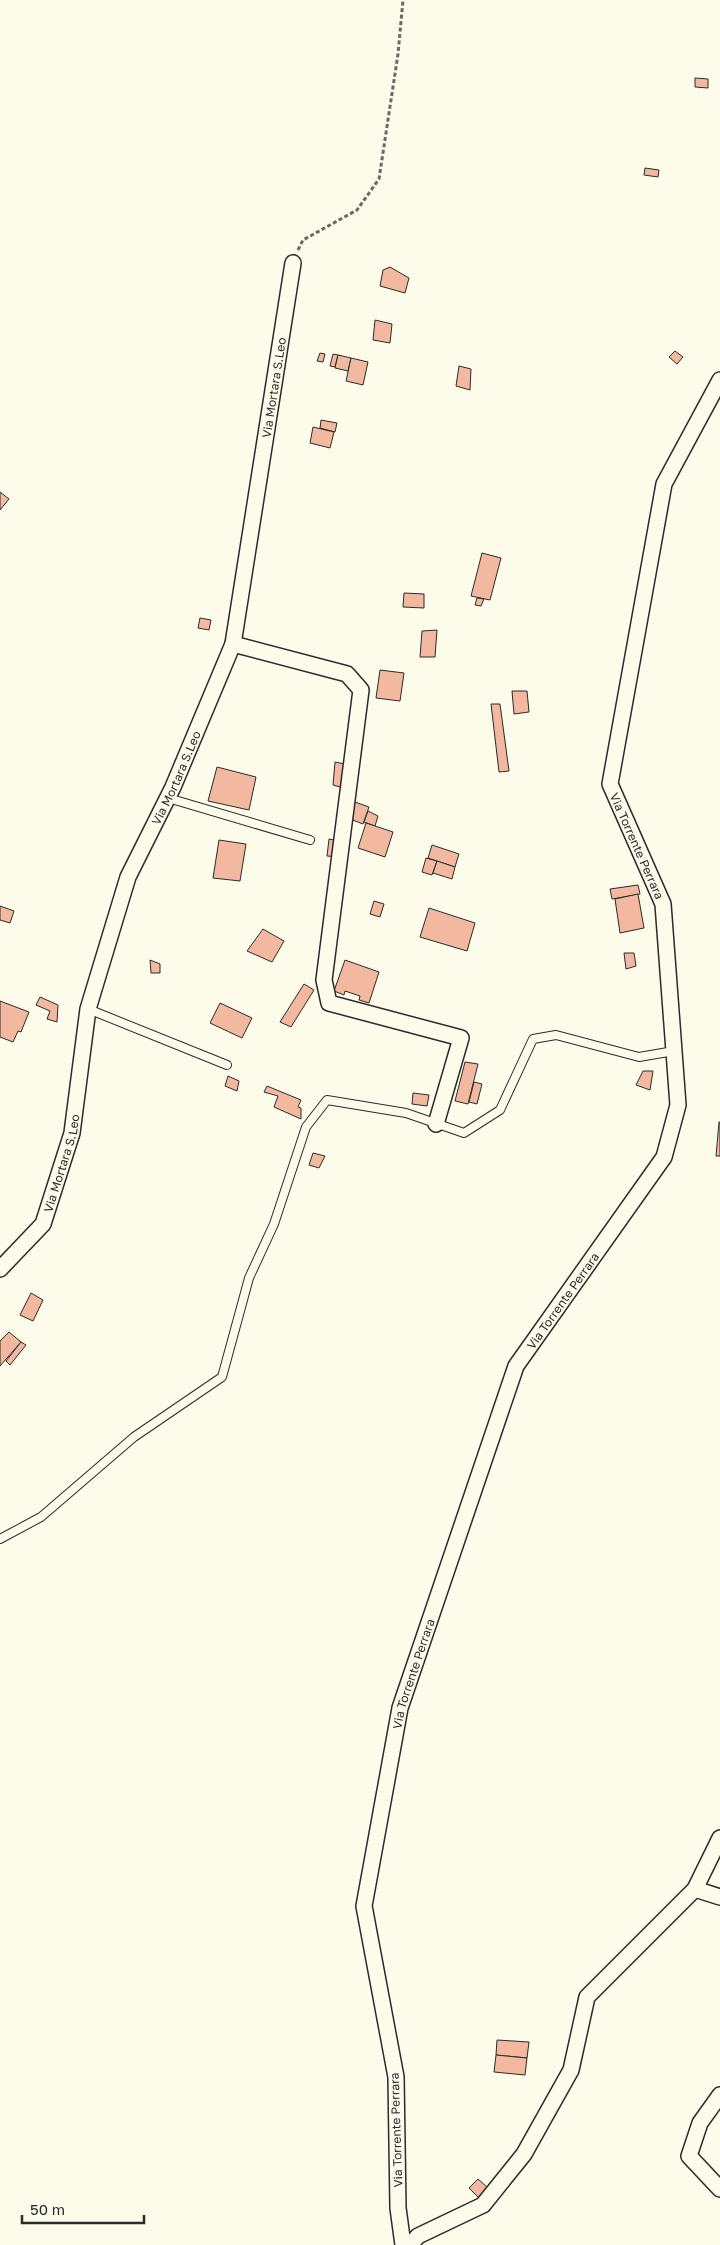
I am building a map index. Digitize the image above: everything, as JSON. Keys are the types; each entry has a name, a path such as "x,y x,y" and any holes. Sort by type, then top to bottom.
{"street":[{"name":"Via Mortara S.Leo","path":"0,1269 43,1224 72,1133 88,1009 128,877 168,798 233,644 293,263"},
{"name":"Via Torrente Perrara","path":"403,2245 398,2208 396,2078 364,1906 400,1708 516,1366 664,1157 678,1105 664,904 610,784 664,484 720,380"},
{"path":"233,644 346,674 362,690 324,980 330,1003 461,1038 436,1124"},
{"path":"410,2245 418,2236 482,2205 524,2154 571,2070 587,1997 696,1889 720,1838"},
{"path":"696,1889 720,1897"},
{"path":"720,2095 700,2123 690,2156 720,2189"}],"lane":[{"path":"168,798 310,840"},
{"path":"88,1009 226,1065"},
{"path":"0,1540 41,1517 134,1437 222,1377 249,1278 274,1224 306,1127 327,1100 406,1113 464,1133 500,1110 532,1039 556,1036 639,1057 674,1051"}],"path":[{"path":"293,263 303,240 357,210 379,179 398,54 404,0"}],"building":[{"path":"695,78 708,79 708,88 695,87"},
{"path":"645,168 659,170 658,177 644,175"},
{"path":"390,267 409,278 405,293 380,286 383,270"},
{"path":"375,320 392,324 390,343 373,340"},
{"path":"675,351 683,357 677,364 669,357"},
{"path":"320,353 325,354 323,362 317,361"},
{"path":"333,354 338,355 335,367 330,366"},
{"path":"338,355 351,358 348,371 335,368"},
{"path":"351,358 368,362 363,385 346,381"},
{"path":"459,366 471,369 470,390 456,386"},
{"path":"321,420 337,423 335,432 320,428"},
{"path":"313,427 334,432 330,448 310,443"},
{"path":"0,492 9,499 0,510"},
{"path":"482,553 501,558 490,600 471,596"},
{"path":"404,593 424,594 424,608 403,607"},
{"path":"477,598 484,599 481,606 475,605"},
{"path":"200,618 211,620 209,630 198,628"},
{"path":"437,630 435,657 420,657 422,631"},
{"path":"380,670 404,673 400,701 376,698"},
{"path":"512,691 527,691 529,712 514,714"},
{"path":"491,704 500,704 509,771 499,772"},
{"path":"335,762 350,765 347,789 333,785"},
{"path":"217,767 256,777 249,810 208,801"},
{"path":"352,801 369,807 363,824 350,819"},
{"path":"368,811 378,816 375,826 364,822"},
{"path":"366,823 393,832 385,857 358,848"},
{"path":"329,839 340,841 339,857 327,856"},
{"path":"219,840 246,844 240,881 213,878"},
{"path":"432,845 459,854 455,867 428,858"},
{"path":"426,858 437,861 432,875 422,872"},
{"path":"437,861 455,867 452,879 433,873"},
{"path":"638,885 640,894 612,899 610,889"},
{"path":"638,894 644,928 620,933 615,899"},
{"path":"374,901 384,904 380,917 370,914"},
{"path":"0,906 14,911 10,923 0,920"},
{"path":"429,908 475,923 467,951 420,937"},
{"path":"263,929 284,941 272,962 247,951"},
{"path":"624,953 634,953 636,966 626,969"},
{"path":"150,960 160,964 160,973 151,973"},
{"path":"345,960 379,972 369,1003 359,1000 360,996 345,991 344,995 334,991"},
{"path":"304,984 314,990 291,1027 280,1022"},
{"path":"40,997 58,1005 57,1022 47,1019 50,1011 36,1005"},
{"path":"0,1001 29,1012 21,1032 18,1031 13,1042 0,1037"},
{"path":"220,1003 252,1018 242,1038 210,1023"},
{"path":"465,1062 478,1064 468,1104 455,1101"},
{"path":"643,1071 653,1071 650,1090 636,1085"},
{"path":"228,1076 239,1081 237,1091 225,1086"},
{"path":"474,1082 482,1084 477,1104 469,1102"},
{"path":"267,1086 301,1100 298,1107 301,1108 301,1119 274,1107 278,1096 264,1092"},
{"path":"413,1093 429,1095 427,1106 412,1104"},
{"path":"719,1122 720,1156 716,1156"},
{"path":"313,1153 325,1156 319,1168 309,1165"},
{"path":"31,1293 43,1300 33,1321 20,1315"},
{"path":"9,1332 21,1342 0,1366 0,1341"},
{"path":"21,1342 26,1345 10,1365 6,1361"},
{"path":"497,2040 529,2042 527,2058 496,2055"},
{"path":"496,2055 527,2058 525,2075 494,2072"},
{"path":"478,2179 488,2188 479,2198 469,2188"}]}
